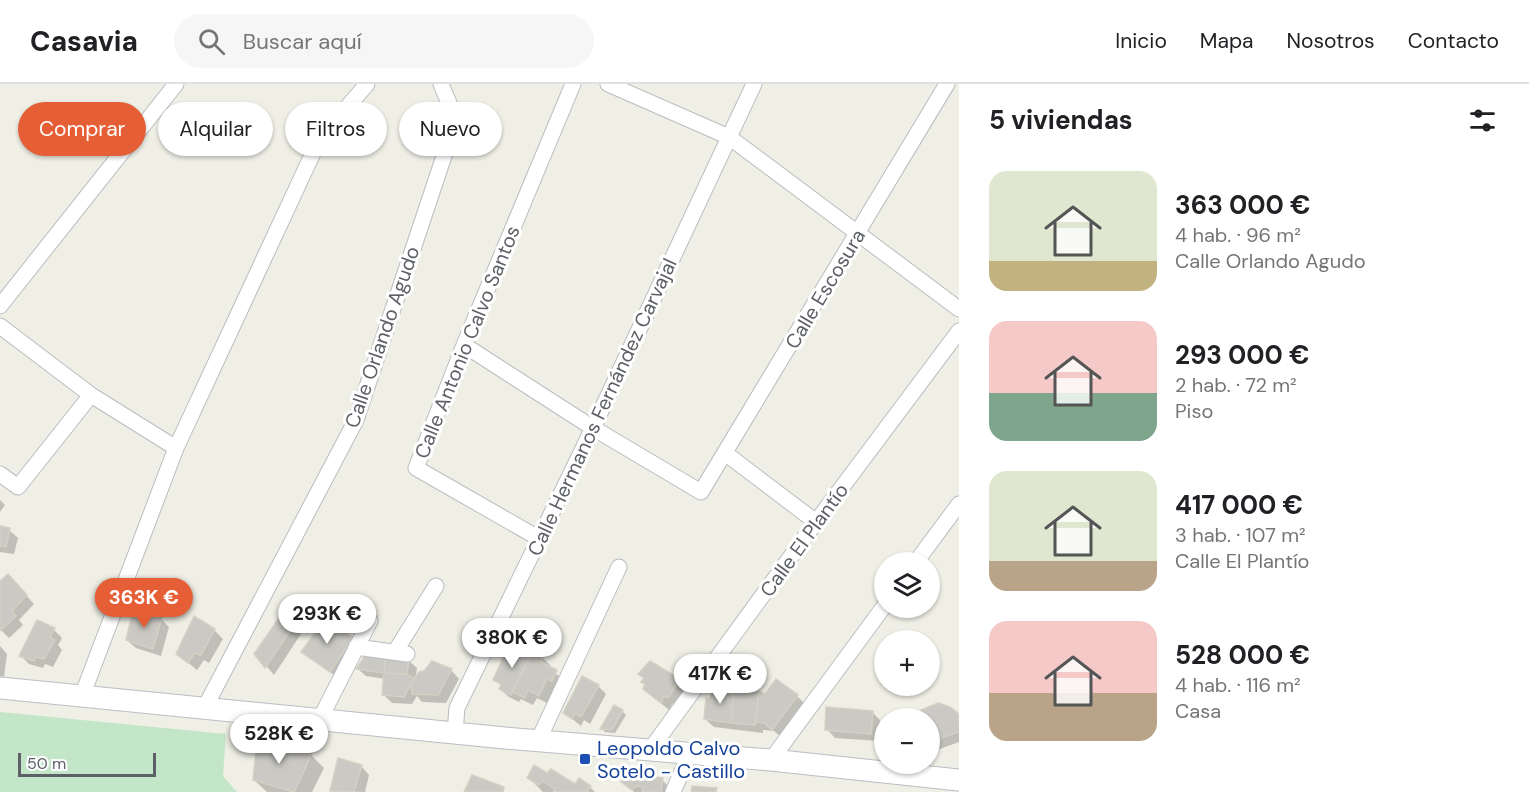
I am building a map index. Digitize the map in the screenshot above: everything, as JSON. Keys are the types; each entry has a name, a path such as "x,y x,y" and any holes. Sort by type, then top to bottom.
{"main road":[{"path":"0,688 538,741 771,760 936,785 959,780"}],"street":[{"path":"0,306 176,84"},
{"path":"82,696 176,448 319,140 367,84"},
{"name":"Calle Orlando Agudo","path":"204,708 356,420 456,120 441,84"},
{"name":"Calle Antonio Calvo Santos","path":"540,539 416,468 464,345 573,84"},
{"path":"609,84 729,137 959,309"},
{"name":"Calle Hermanos Fernández Carvajal","path":"455,732 457,708 594,428 754,84"},
{"name":"Calle Escosura","path":"594,428 701,492 859,234 947,84"},
{"path":"0,326 91,395 176,448"},
{"name":"Calle El Plantío","path":"650,750 959,331"},
{"path":"464,345 594,428"},
{"path":"0,474 18,487 91,395"},
{"path":"725,453 816,522"},
{"path":"923,552 959,504"},
{"path":"538,741 619,567"},
{"path":"357,647 401,653 436,586"},
{"path":"771,760 875,618"},
{"path":"320,719 370,621"},
{"path":"673,792 690,753"}],"green space":[{"path":"0,712 226,734 223,776 237,792 0,792"}],"building":[{"path":"0,526 10,528 6,547 0,546"},
{"path":"8,574 27,595 12,611 16,616 0,631 0,581"},
{"path":"133,610 162,617 153,649 126,640"},
{"path":"281,615 294,625 265,668 254,654"},
{"path":"194,616 215,629 201,655 195,653 188,663 176,654"},
{"path":"326,618 353,638 330,672 301,652"},
{"path":"37,620 55,628 50,637 55,640 44,659 36,657 34,661 19,656"},
{"path":"508,647 521,654 524,647 533,651 511,695 499,689 501,684 493,680"},
{"path":"533,651 543,657 541,662 557,670 552,681 547,679 539,696 528,690 525,698 512,692"},
{"path":"364,654 386,655 384,673 356,669"},
{"path":"386,655 409,659 407,674 384,673"},
{"path":"432,661 452,669 438,695 412,694 411,684 414,679"},
{"path":"650,661 680,679 668,698 664,696 661,703 643,689 645,684 641,682 644,678 638,674"},
{"path":"384,673 407,674 414,679 404,697 382,695"},
{"path":"582,676 599,685 581,717 575,713 572,719 563,713"},
{"path":"776,679 798,695 772,730 764,723 756,722 759,691 765,694"},
{"path":"712,687 734,689 731,723 704,719 706,698 710,699"},
{"path":"734,689 759,691 755,725 731,723"},
{"path":"938,703 950,707 959,714 959,733 940,738 940,708 926,708"},
{"path":"614,705 623,710 612,730 600,729"},
{"path":"826,707 873,711 871,734 825,730"},
{"path":"257,738 312,754 294,792 253,780"},
{"path":"338,758 362,765 354,792 330,791"},
{"path":"534,765 547,773 551,769 575,784 579,778 591,786 587,792 553,792 555,789 543,781 539,785 527,778"},
{"path":"625,774 663,778 661,792 642,792 643,787 636,786 632,790 621,782"},
{"path":"472,775 504,787 503,792 464,792"},
{"path":"692,786 717,788 716,792 691,792"}],"place":[{"name":"Leopoldo Calvo Sotelo - Castillo","path":"585,759"}]}
